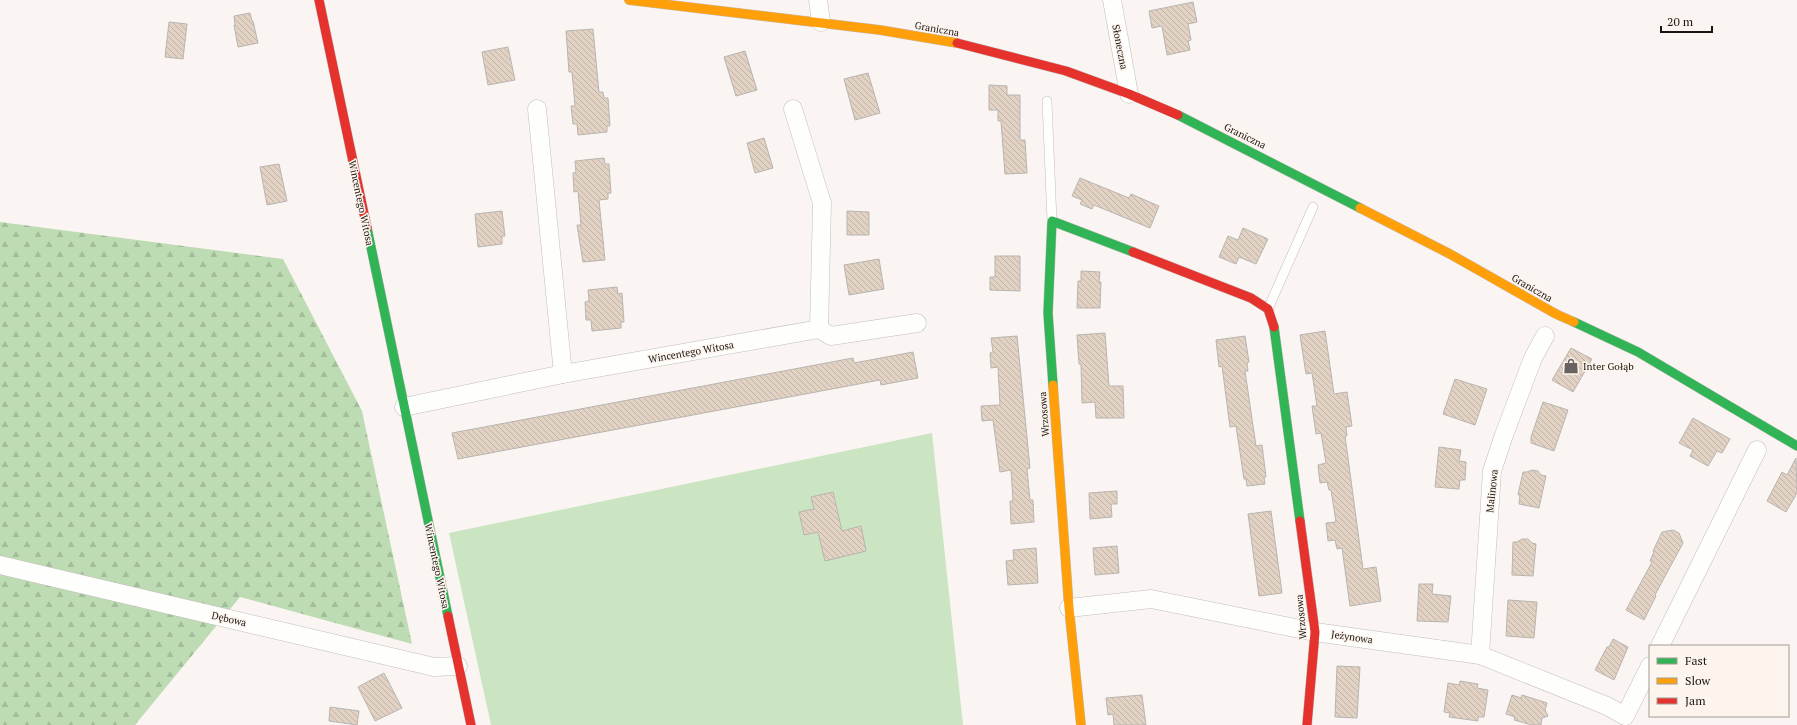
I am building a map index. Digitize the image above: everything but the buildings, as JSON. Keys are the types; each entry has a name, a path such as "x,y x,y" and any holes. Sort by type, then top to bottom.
{"street":[{"name":"Wincentego Witosa","path":"319,0 471,725"},
{"name":"Graniczna","path":"629,0 821,22 962,44 1066,71 1130,94 1159,106 1314,183 1450,254 1556,314 1638,352 1797,446"},
{"path":"818,0 821,22"},
{"name":"Słoneczna","path":"1112,0 1130,94"},
{"path":"793,108 822,203 819,329"},
{"path":"537,109 563,374"},
{"path":"1052,221 1251,298 1268,309"},
{"name":"Wrzosowa","path":"1052,221 1048,313 1069,608 1081,725"},
{"name":"Wrzosowa","path":"1268,309 1274,326 1315,632 1307,725"},
{"name":"Wincentego Witosa","path":"404,406 563,374 819,329 831,336 917,323"},
{"name":"Malinowa","path":"1480,655 1492,471 1533,358 1545,336"},
{"path":"1660,645 1757,450"},
{"name":"Dębowa","path":"0,565 434,667 458,666"},
{"name":"Jeżynowa","path":"1069,608 1151,598 1315,632 1480,655 1607,706 1626,716 1649,668"}],"lane":[{"name":"Wrzosowa","path":"1047,101 1052,221"},
{"path":"1268,309 1313,207"}],"green space":[{"path":"0,222 283,259 362,411 412,644 240,597 135,725 0,725"},
{"path":"932,433 963,725 491,725 449,533"}],"traffic: fast":[{"path":"1178,115 1360,208"},
{"path":"1053,385 1048,313 1052,221 1133,252"},
{"path":"367,228 448,616"},
{"path":"1574,322 1638,352 1797,446"},
{"path":"1274,327 1300,521"}],"traffic: slow":[{"path":"629,0 880,30 957,43"},
{"path":"1360,208 1450,254 1556,314 1574,322"},
{"path":"1053,385 1069,608 1081,725"}],"traffic: jam":[{"path":"319,0 367,228"},
{"path":"957,43 1066,71 1129,94 1178,115"},
{"path":"1133,252 1251,298 1268,309 1274,327"},
{"path":"1300,521 1315,632 1307,725"},
{"path":"448,616 471,725"}],"place":[{"name":"Inter Gołąb","path":"1571,366"}]}
